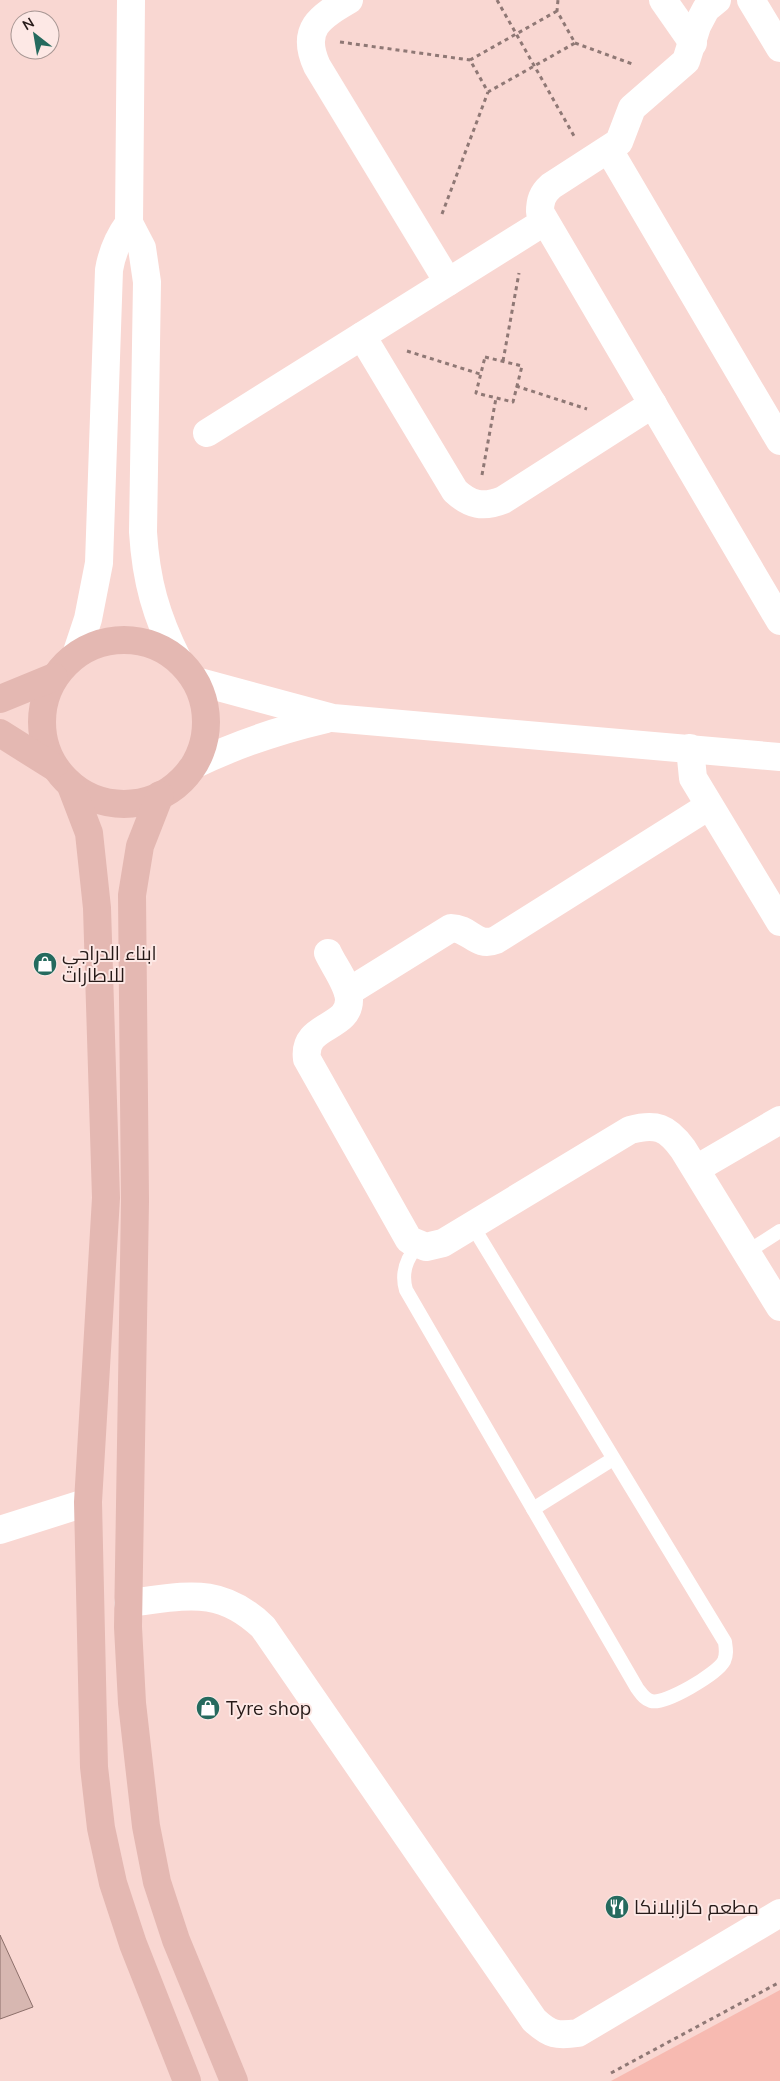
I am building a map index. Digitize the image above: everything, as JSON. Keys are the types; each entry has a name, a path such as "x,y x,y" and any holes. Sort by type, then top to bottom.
{"main road":[{"path":"0,733 63,776 92,798 114,803 138,803 160,795 179,782 194,765 203,745 206,723 204,702 196,682 178,660 160,648 139,641 117,640 102,643 76,655 54,677 44,699 41,722 45,746 63,776 89,833 94,861 97,908 106,1198 88,1502 93,1758 101,1828 113,1883 133,1944 187,2081"},
{"path":"0,699 54,677"},
{"path":"160,795 140,846 132,896 135,1201 128,1603 132,1693 146,1826 157,1882 176,1940 234,2081"}],"street":[{"path":"132,0 129,223 142,248 148,282 143,532 145,565 161,627 178,660"},
{"path":"349,0 326,14 316,24 310,38 310,52 316,66 448,282"},
{"path":"663,0 693,43"},
{"path":"717,0 706,9 697,26 686,61 669,77 642,97 632,108 619,142 543,193 535,227 653,404 780,621"},
{"path":"751,0 780,48"},
{"path":"599,156 780,441"},
{"path":"76,655 88,619 100,563 109,270 118,237 129,223"},
{"path":"207,433 535,227"},
{"path":"362,336 455,491 464,500 477,505 490,505 503,500 653,404"},
{"path":"196,682 332,718 780,757"},
{"path":"194,765 234,746 271,733 332,718"},
{"path":"690,748 693,778 780,922"},
{"path":"348,992 452,928 463,930 477,941 490,943 496,940 709,806"},
{"path":"328,953 348,992 348,1006 345,1014 315,1035 308,1044 308,1059 402,1232 409,1240 418,1245 434,1246 630,1130 646,1126 661,1128 673,1136 696,1169 780,1307"},
{"path":"696,1169 780,1120"},
{"path":"0,1530 88,1502"},
{"path":"128,1603 197,1595 216,1598 233,1604 250,1614 263,1627 534,2020 545,2030 559,2036 578,2033 780,1913"}],"lane":[{"path":"418,1245 406,1263 404,1282 406,1290 642,1696 651,1701 661,1702 670,1699 717,1669 724,1662 727,1652 725,1642 472,1225"},
{"path":"747,1252 780,1231"},
{"path":"533,1509 613,1459"}],"path":[{"path":"497,0 534,66 599,156"},
{"path":"558,0 557,11 575,43 669,77"},
{"path":"310,38 470,60 557,11"},
{"path":"429,250 488,92 575,43"},
{"path":"470,60 488,92"},
{"path":"503,361 535,227"},
{"path":"362,336 480,374"},
{"path":"485,357 522,366 513,402 476,393 480,374 485,357"},
{"path":"516,386 626,422"},
{"path":"477,505 496,398"},
{"path":"611,2073 780,1982"}],"shaded area":[{"path":"780,1990 780,2081 611,2081"}],"building":[{"path":"0,1935 33,2007 0,2019"}],"place":[{"name":"ابناء الدراجي للاطارات","path":"45,964"},
{"name":"Tyre shop","path":"208,1708"},
{"name":"مطعم كازابلانكا","path":"617,1907"}]}
